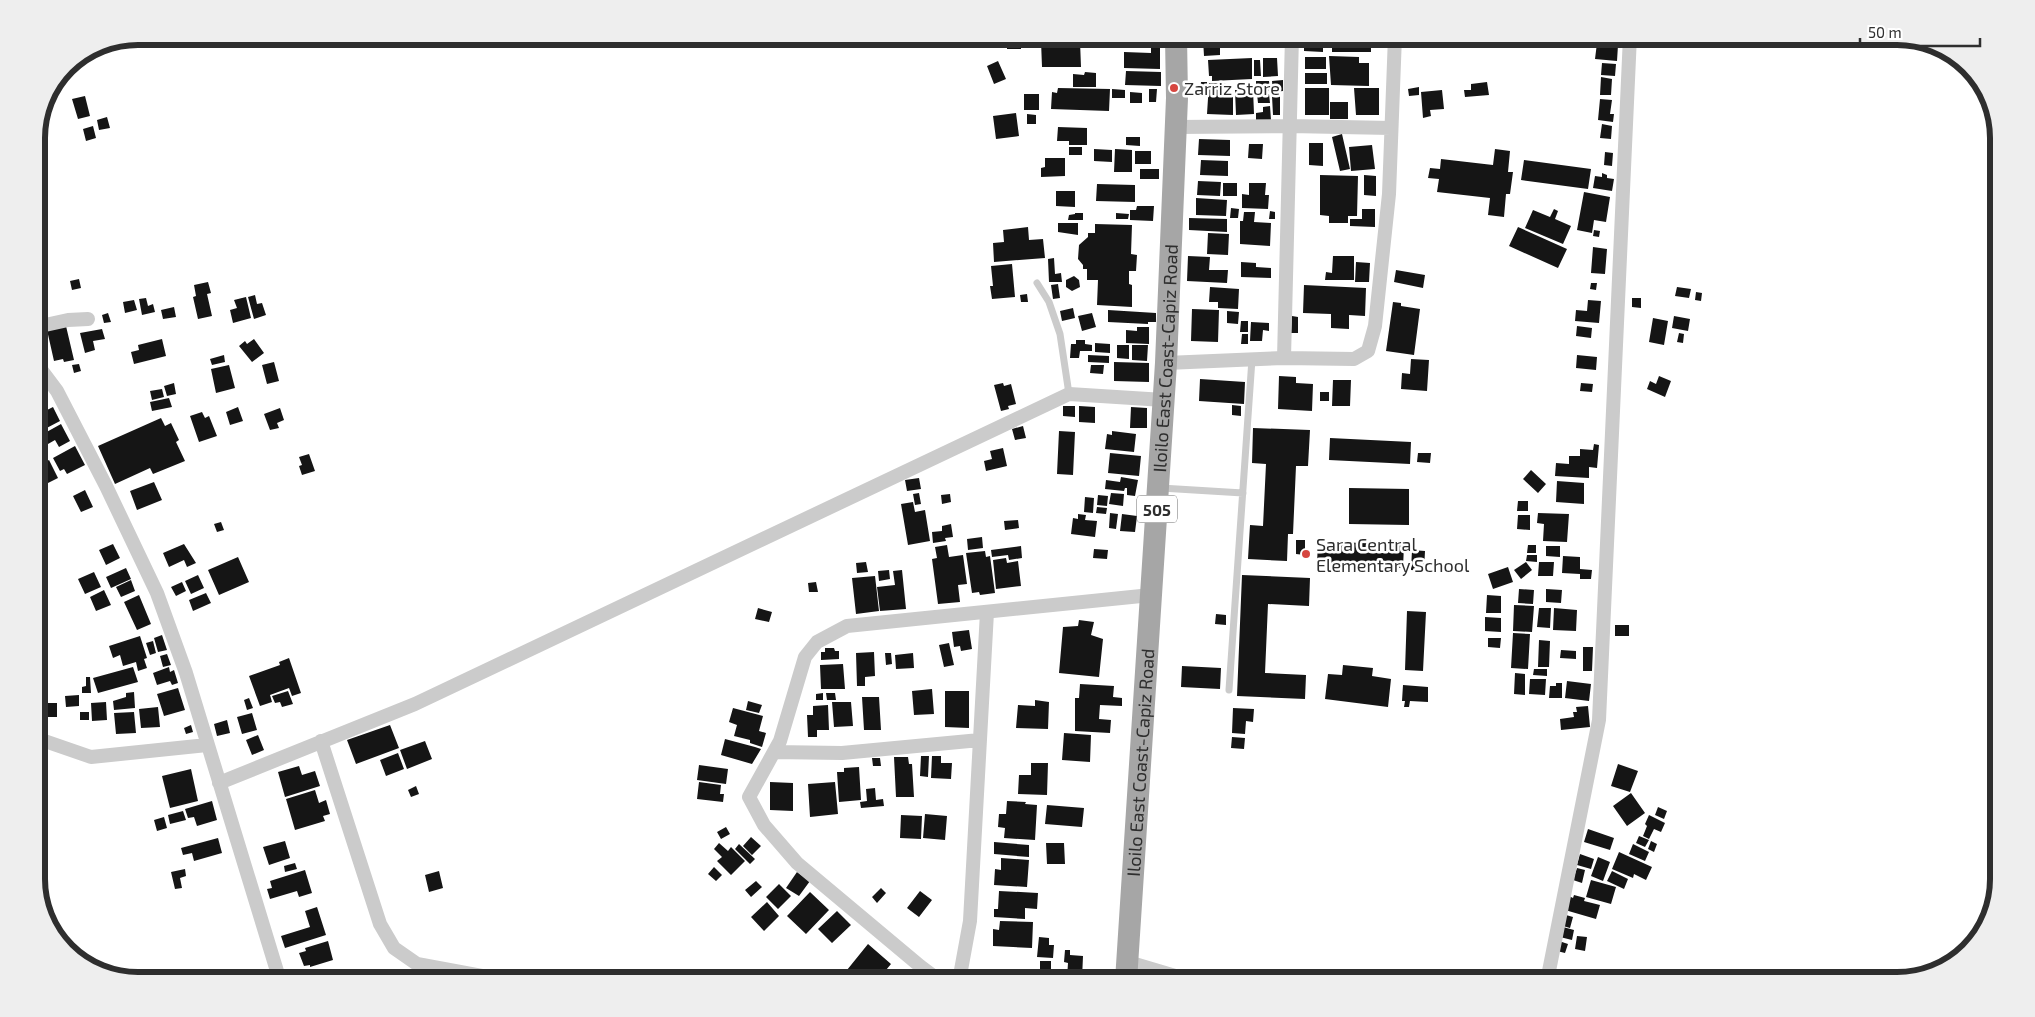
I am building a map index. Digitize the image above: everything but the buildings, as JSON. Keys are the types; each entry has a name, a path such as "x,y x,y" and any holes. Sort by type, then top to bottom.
{"main road":[{"name":"Iloilo East Coast-Capiz Road","path":"1127,971 1166,363 1176,127 1176,45"}],"street":[{"path":"1284,358 1292,45"},
{"path":"1166,363 1284,358 1354,359 1368,352 1375,326 1389,194 1395,45"},
{"path":"1550,972 1598,720 1630,45"},
{"path":"1176,127 1290,126 1391,128"},
{"path":"45,324 88,319"},
{"path":"45,375 57,392 88,452 156,593 186,672 277,972"},
{"path":"219,783 415,704 1069,394 1164,400"},
{"path":"928,972 798,863 764,825 749,797 780,741 805,658 817,642 847,626 1151,595"},
{"path":"961,972 970,921 987,612"},
{"path":"774,752 842,753 980,740"},
{"path":"45,741 91,757 208,745"},
{"path":"321,742 380,924 394,948 416,964 460,972"}],"lane":[{"path":"1037,283 1048,302 1060,334 1069,394"},
{"path":"1229,690 1252,360"},
{"path":"1158,488 1242,494"}],"place":[{"name":"Zarriz Store","path":"1174,88"},
{"name":"Sara Central Elementary School","path":"1306,554"}]}
